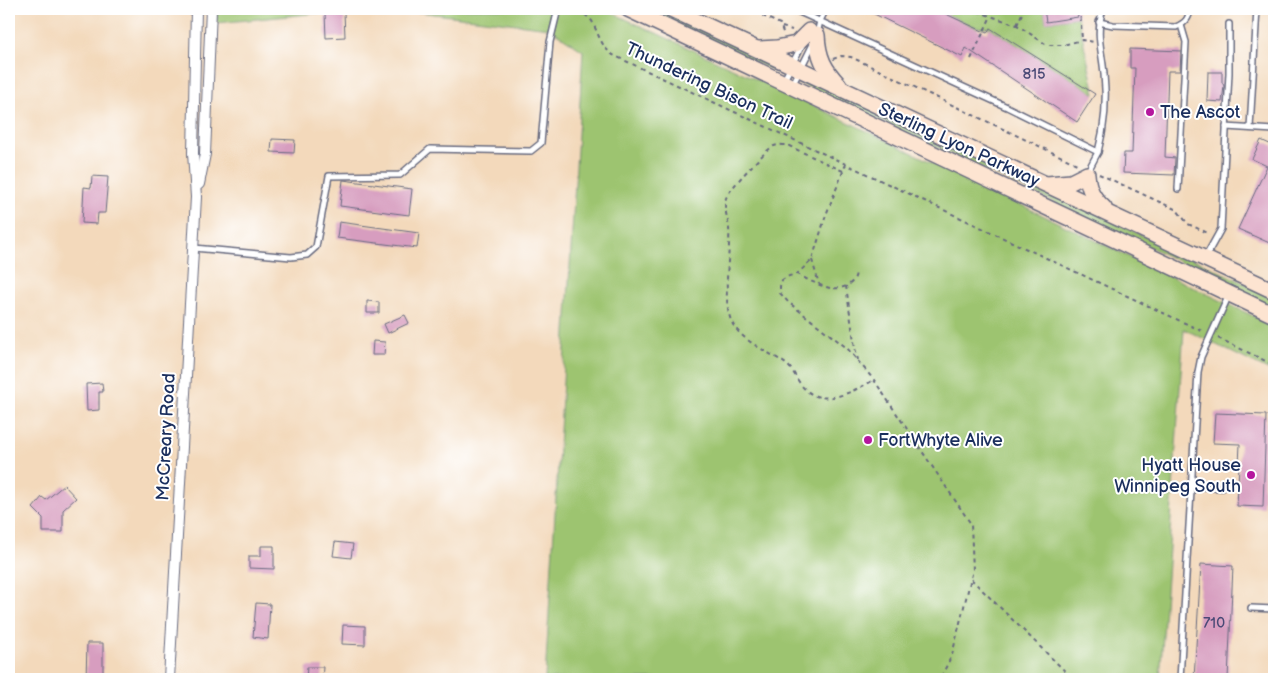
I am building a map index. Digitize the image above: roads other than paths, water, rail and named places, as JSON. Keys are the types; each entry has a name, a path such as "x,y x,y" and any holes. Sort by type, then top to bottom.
{"main road":[{"name":"Sterling Lyon Parkway","path":"628,9 1274,315"},
{"name":"Sterling Lyon Parkway","path":"671,9 1274,291"},
{"path":"756,49 788,47 796,44 815,29"},
{"path":"815,29 821,61 827,72 843,90"},
{"path":"1047,184 1071,182 1088,172"},
{"path":"1088,172 1088,187 1097,202 1108,213"}],"street":[{"name":"McCreary Road","path":"169,679 194,248 196,197 193,153 196,9"},
{"name":"McCreary Road","path":"196,197 204,154 211,9"}],"lane":[{"path":"194,248 291,257 307,255 316,247 329,176 400,175 430,149 531,151 541,143 550,42 558,9"},
{"path":"793,9 800,10 815,29 1007,107 1098,152"},
{"path":"788,84 826,9"},
{"path":"1088,172 1098,152 1104,129 1104,73 1099,43 1099,22 1103,9"},
{"path":"1099,22 1113,25 1176,27 1184,23 1190,9"},
{"path":"1250,128 1257,9"},
{"path":"1205,258 1221,229 1229,73 1229,24"},
{"path":"1178,189 1186,42 1181,25"},
{"path":"788,84 815,29"},
{"path":"1226,127 1274,130"},
{"path":"1180,679 1198,372 1201,357 1230,294"},
{"path":"1191,486 1222,488"},
{"path":"1251,608 1274,609"}],"place":[{"name":"The Ascot","path":"1150,112"},
{"name":"FortWhyte Alive","path":"868,440"},
{"name":"Hyatt House Winnipeg South","path":"1251,475"}]}
